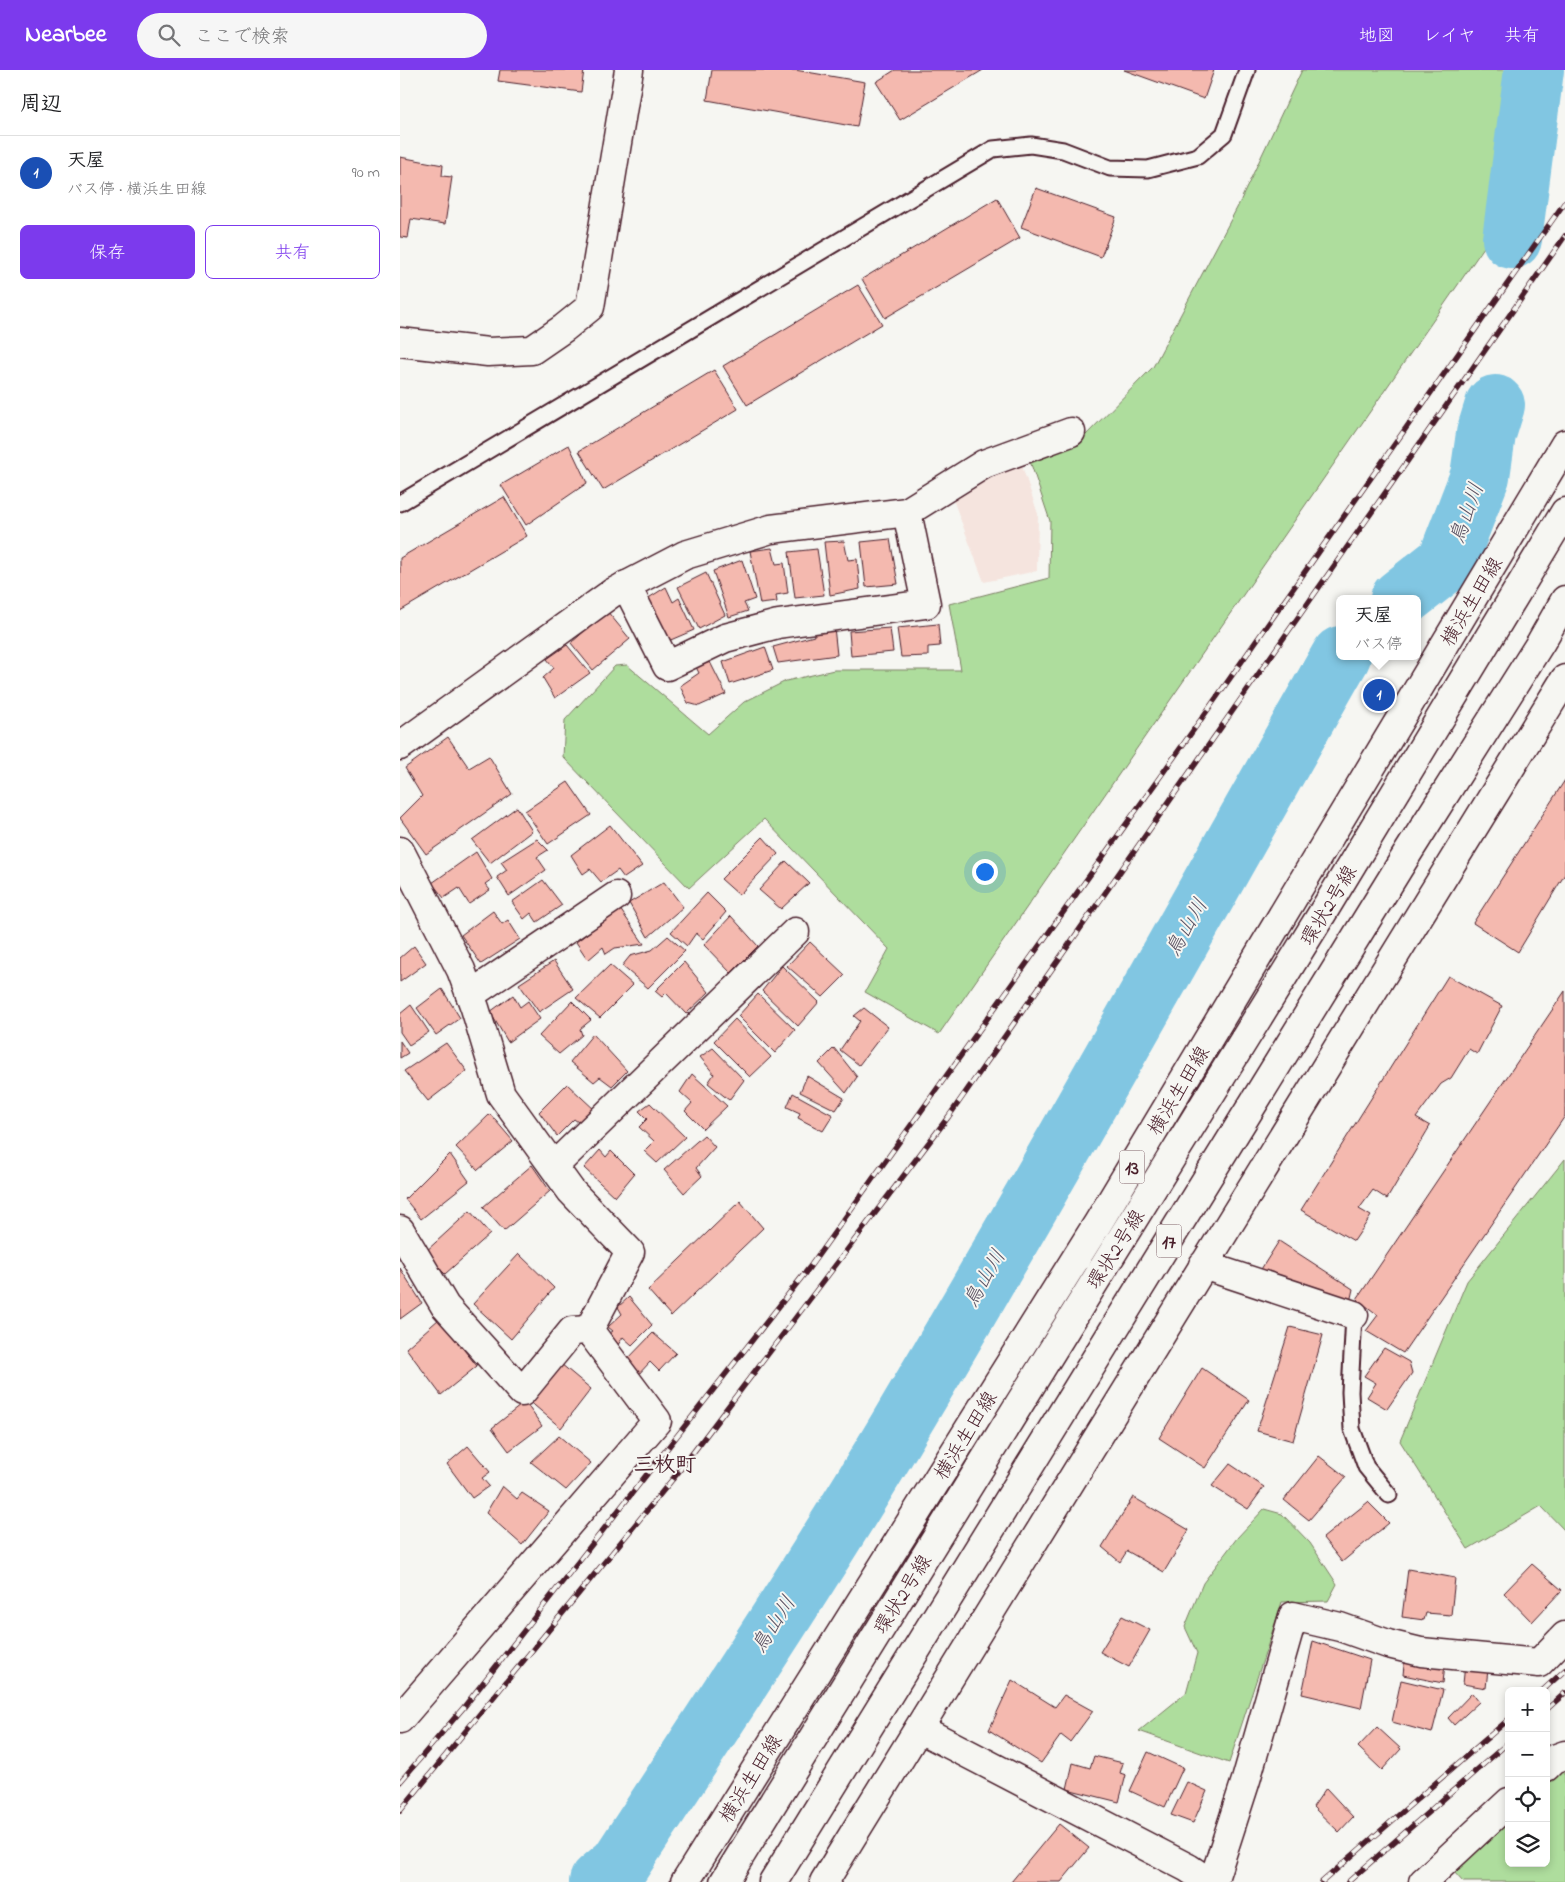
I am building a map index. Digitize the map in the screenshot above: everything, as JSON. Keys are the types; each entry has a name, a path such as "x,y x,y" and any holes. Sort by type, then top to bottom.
{"main road":[{"path":"400,342 488,352 532,350 590,307 629,70"},
{"path":"400,746 612,593 685,555 771,529 907,512 984,464 1071,432"},
{"name":"横浜生田線","path":"685,1882 1098,1223 1565,444"},
{"path":"626,585 667,666 725,638 778,624 926,604 907,512"},
{"name":"環状2号線","path":"724,1882 1320,917 1565,512"},
{"name":"環状2号線","path":"773,1882 1399,868 1541,642 1565,600"},
{"path":"824,1882 1565,679"},
{"path":"400,851 461,970 501,1094 571,1191 630,1252 589,1330"},
{"path":"470,995 616,896"},
{"path":"554,1166 795,932"},
{"path":"400,1230 445,1306 522,1392 572,1331 589,1330"},
{"path":"1203,1265 1354,1315"},
{"path":"400,1719 657,1421 589,1330"},
{"path":"1213,1882 1246,1780 1293,1616 1340,1627 1388,1644 1421,1652 1539,1663 1565,1636"},
{"path":"920,1729 1188,1868 1209,1882"},
{"path":"1550,1763 1565,1754"},
{"path":"1422,1882 1505,1806"}],"lane":[{"path":"400,504 993,149 1030,145 1063,150 1110,168 1138,169 1148,169 1198,156 1224,134 1247,70"},
{"path":"1354,1315 1350,1392 1352,1429 1366,1467 1389,1495"}],"shaded area":[{"path":"1020,460 1038,514 1037,571 984,582 952,497"}],"green space":[{"path":"1302,70 1525,70 1509,211 939,1034 865,992 889,949 764,819 689,888 563,757 565,720 615,666 627,665 708,734 744,702 786,681 834,670 961,670 949,604 1049,578 1050,521 1030,461 1080,441 1153,367 1237,208"},
{"path":"1565,1159 1565,1531 1541,1506 1468,1549 1400,1441 1467,1281"},
{"path":"1264,1509 1282,1514 1310,1543 1337,1584 1328,1601 1282,1602 1229,1763 1139,1731 1186,1693 1197,1653 1185,1627 1203,1583 1237,1538"},
{"path":"1562,1770 1565,1772 1565,1882 1463,1882 1454,1872 1505,1824 1505,1867 1550,1867 1550,1781"}],"building":[{"path":"500,70 584,70 581,92 498,81"},
{"path":"712,70 795,70 865,82 857,127 707,100"},
{"path":"895,70 983,70 900,120 876,82"},
{"path":"1124,70 1214,70 1204,99"},
{"path":"400,157 443,165 442,176 452,177 445,224 411,219 408,238 400,237"},
{"path":"1036,188 1116,217 1101,257 1021,227"},
{"path":"997,198 1020,238 885,318 862,279"},
{"path":"858,285 882,324 747,405 723,366"},
{"path":"714,370 738,409 603,490 579,451"},
{"path":"569,445 587,483 526,525 501,485"},
{"path":"504,497 527,536 400,611 400,558"},
{"path":"890,539 898,584 866,587 861,542"},
{"path":"844,541 848,560 857,559 860,589 830,595 824,542"},
{"path":"772,548 776,564 784,563 788,593 776,595 777,602 760,604 750,551"},
{"path":"817,549 824,595 795,598 789,552"},
{"path":"742,560 755,599 744,603 748,611 729,617 713,571"},
{"path":"706,573 725,615 699,629 678,587"},
{"path":"666,587 673,602 679,598 694,630 666,642 647,599"},
{"path":"607,611 630,639 593,670 571,643"},
{"path":"938,624 940,646 928,647 928,656 901,657 897,628"},
{"path":"834,627 837,655 778,663 773,647 814,636 813,629"},
{"path":"890,628 893,652 851,656 849,631"},
{"path":"567,645 590,673 555,698 543,678 554,668 547,659"},
{"path":"765,647 773,670 730,684 723,662"},
{"path":"710,662 726,694 699,706 688,703 680,686 699,673 696,667"},
{"path":"448,737 469,768 489,756 512,794 426,854 400,818 422,796 405,768"},
{"path":"1565,780 1565,874 1518,952 1473,923"},
{"path":"568,782 591,815 548,844 525,811"},
{"path":"517,807 532,831 490,863 472,840"},
{"path":"610,825 642,866 624,878 618,870 601,882 590,869 583,874 571,855"},
{"path":"763,837 778,854 739,895 721,879"},
{"path":"537,839 548,850 537,857 546,870 509,896 497,877 507,870 501,862"},
{"path":"476,852 492,879 485,884 490,890 469,904 459,888 444,898 432,883"},
{"path":"786,861 809,883 781,909 759,890"},
{"path":"543,880 562,905 537,922 531,913 524,919 512,902"},
{"path":"664,882 683,907 648,937 629,903"},
{"path":"707,893 726,912 703,939 696,933 687,946 671,932"},
{"path":"620,909 644,944 615,948 606,954 603,947 588,960 576,942"},
{"path":"493,911 502,924 508,920 520,939 481,964 461,935"},
{"path":"731,916 758,946 731,973 704,945"},
{"path":"668,936 685,951 648,988 622,966 630,956 652,950"},
{"path":"810,942 845,975 823,997 787,966"},
{"path":"414,946 426,963 400,982 400,958"},
{"path":"554,961 573,989 539,1012 519,984"},
{"path":"684,962 709,992 686,1014 666,993 662,997 655,991"},
{"path":"610,965 633,985 600,1018 576,998"},
{"path":"782,966 819,1002 798,1026 762,991"},
{"path":"1448,976 1502,1006 1477,1054 1469,1049 1451,1078 1441,1084 1416,1118 1430,1126 1387,1199 1373,1190 1359,1209 1371,1216 1354,1241 1301,1210"},
{"path":"442,989 460,1018 436,1035 417,1008"},
{"path":"1565,991 1565,1116 1403,1353 1366,1331 1378,1315 1357,1299"},
{"path":"758,994 795,1030 775,1053 738,1016"},
{"path":"513,995 520,1007 528,1001 540,1019 508,1042 490,1012"},
{"path":"572,1001 591,1020 580,1029 582,1035 559,1054 539,1036"},
{"path":"411,1005 429,1032 409,1045 400,1032 400,1014"},
{"path":"864,1008 888,1027 859,1065 840,1050 860,1021 854,1016"},
{"path":"735,1019 771,1057 750,1077 714,1041"},
{"path":"593,1034 627,1071 612,1086 600,1077 594,1082 570,1062"},
{"path":"400,1041 408,1053 400,1058"},
{"path":"446,1043 467,1071 428,1101 404,1071"},
{"path":"713,1048 744,1080 729,1100 708,1083 714,1074 700,1057"},
{"path":"834,1048 857,1077 846,1093 819,1063"},
{"path":"692,1074 727,1106 703,1129 685,1111 692,1103 680,1092"},
{"path":"807,1076 844,1098 836,1110 800,1092"},
{"path":"567,1084 596,1111 582,1125 574,1119 557,1136 539,1112"},
{"path":"793,1093 833,1115 823,1131 798,1118 800,1113 787,1107"},
{"path":"650,1103 685,1137 657,1163 644,1151 654,1141 639,1127 647,1119 639,1111"},
{"path":"490,1114 513,1141 478,1170 456,1147"},
{"path":"704,1135 715,1147 696,1168 702,1176 684,1193 664,1170"},
{"path":"600,1150 606,1157 611,1151 634,1174 615,1197 584,1168"},
{"path":"450,1154 469,1181 421,1219 405,1199"},
{"path":"532,1165 550,1191 504,1231 483,1207"},
{"path":"740,1201 763,1228 671,1316 648,1290"},
{"path":"470,1211 490,1234 445,1274 424,1253"},
{"path":"1279,1241 1353,1289 1350,1302 1258,1274"},
{"path":"519,1254 554,1288 511,1339 473,1304"},
{"path":"400,1268 422,1303 400,1319"},
{"path":"629,1297 652,1325 632,1345 623,1337 616,1348 607,1335 613,1331 608,1327 622,1314 618,1307"},
{"path":"439,1319 477,1366 441,1395 406,1348"},
{"path":"1290,1327 1323,1335 1293,1441 1257,1431"},
{"path":"653,1333 676,1353 659,1371 650,1362 637,1376 623,1364"},
{"path":"1384,1348 1409,1362 1412,1373 1387,1409 1367,1397 1376,1383 1364,1376"},
{"path":"561,1364 591,1389 561,1428 528,1400"},
{"path":"1202,1368 1249,1400 1205,1468 1159,1438"},
{"path":"525,1402 542,1426 509,1451 492,1428"},
{"path":"559,1436 591,1463 566,1490 531,1462"},
{"path":"468,1446 490,1472 482,1478 489,1486 472,1498 447,1464"},
{"path":"1319,1456 1346,1477 1309,1520 1284,1500"},
{"path":"1230,1464 1264,1487 1248,1509 1212,1486"},
{"path":"502,1486 517,1499 522,1493 549,1511 522,1545 486,1513"},
{"path":"1133,1497 1189,1530 1164,1572 1127,1551 1120,1562 1102,1547"},
{"path":"1368,1502 1389,1523 1342,1562 1323,1538"},
{"path":"1532,1564 1562,1590 1532,1622 1504,1593"},
{"path":"1408,1569 1455,1578 1451,1615 1426,1613 1424,1620 1402,1617"},
{"path":"1122,1616 1150,1630 1129,1667 1100,1652"},
{"path":"1313,1641 1370,1660 1361,1708 1302,1694"},
{"path":"1405,1655 1445,1663 1443,1683 1403,1675"},
{"path":"1465,1664 1488,1669 1486,1688 1463,1684"},
{"path":"1012,1680 1055,1707 1064,1695 1093,1711 1070,1742 1061,1735 1041,1763 989,1730"},
{"path":"1401,1680 1443,1690 1432,1733 1392,1722"},
{"path":"1472,1693 1479,1702 1454,1725 1448,1718"},
{"path":"1377,1727 1401,1749 1382,1770 1358,1747"},
{"path":"1148,1752 1183,1768 1165,1807 1130,1791"},
{"path":"1094,1756 1123,1763 1120,1773 1126,1775 1119,1802 1067,1789 1073,1763 1090,1768"},
{"path":"1187,1782 1207,1791 1193,1823 1171,1815"},
{"path":"1326,1788 1353,1817 1339,1832 1313,1807"},
{"path":"1059,1824 1089,1848 1061,1882 1011,1882"}],"waterway":[{"name":"鳥山川","path":"1512,239 1534,70"},
{"name":"鳥山川","path":"1405,595 1447,562 1480,476 1486,434 1495,405"},
{"name":"鳥山川","path":"599,1882 620,1864 865,1484 955,1333 1066,1140 1339,660"}],"railway":[{"path":"400,1782 464,1707 809,1268 1202,718 1565,202"},
{"path":"400,1811 676,1475 949,1116 1565,236"},
{"path":"1546,1687 1565,1670"},
{"path":"1550,1706 1565,1693"},
{"path":"1322,1882 1505,1722"},
{"path":"1348,1882 1505,1745"}],"place":[{"name":"天屋","path":"1379,695"}],"district":[{"name":"三枚町","path":"665,1464"}]}
